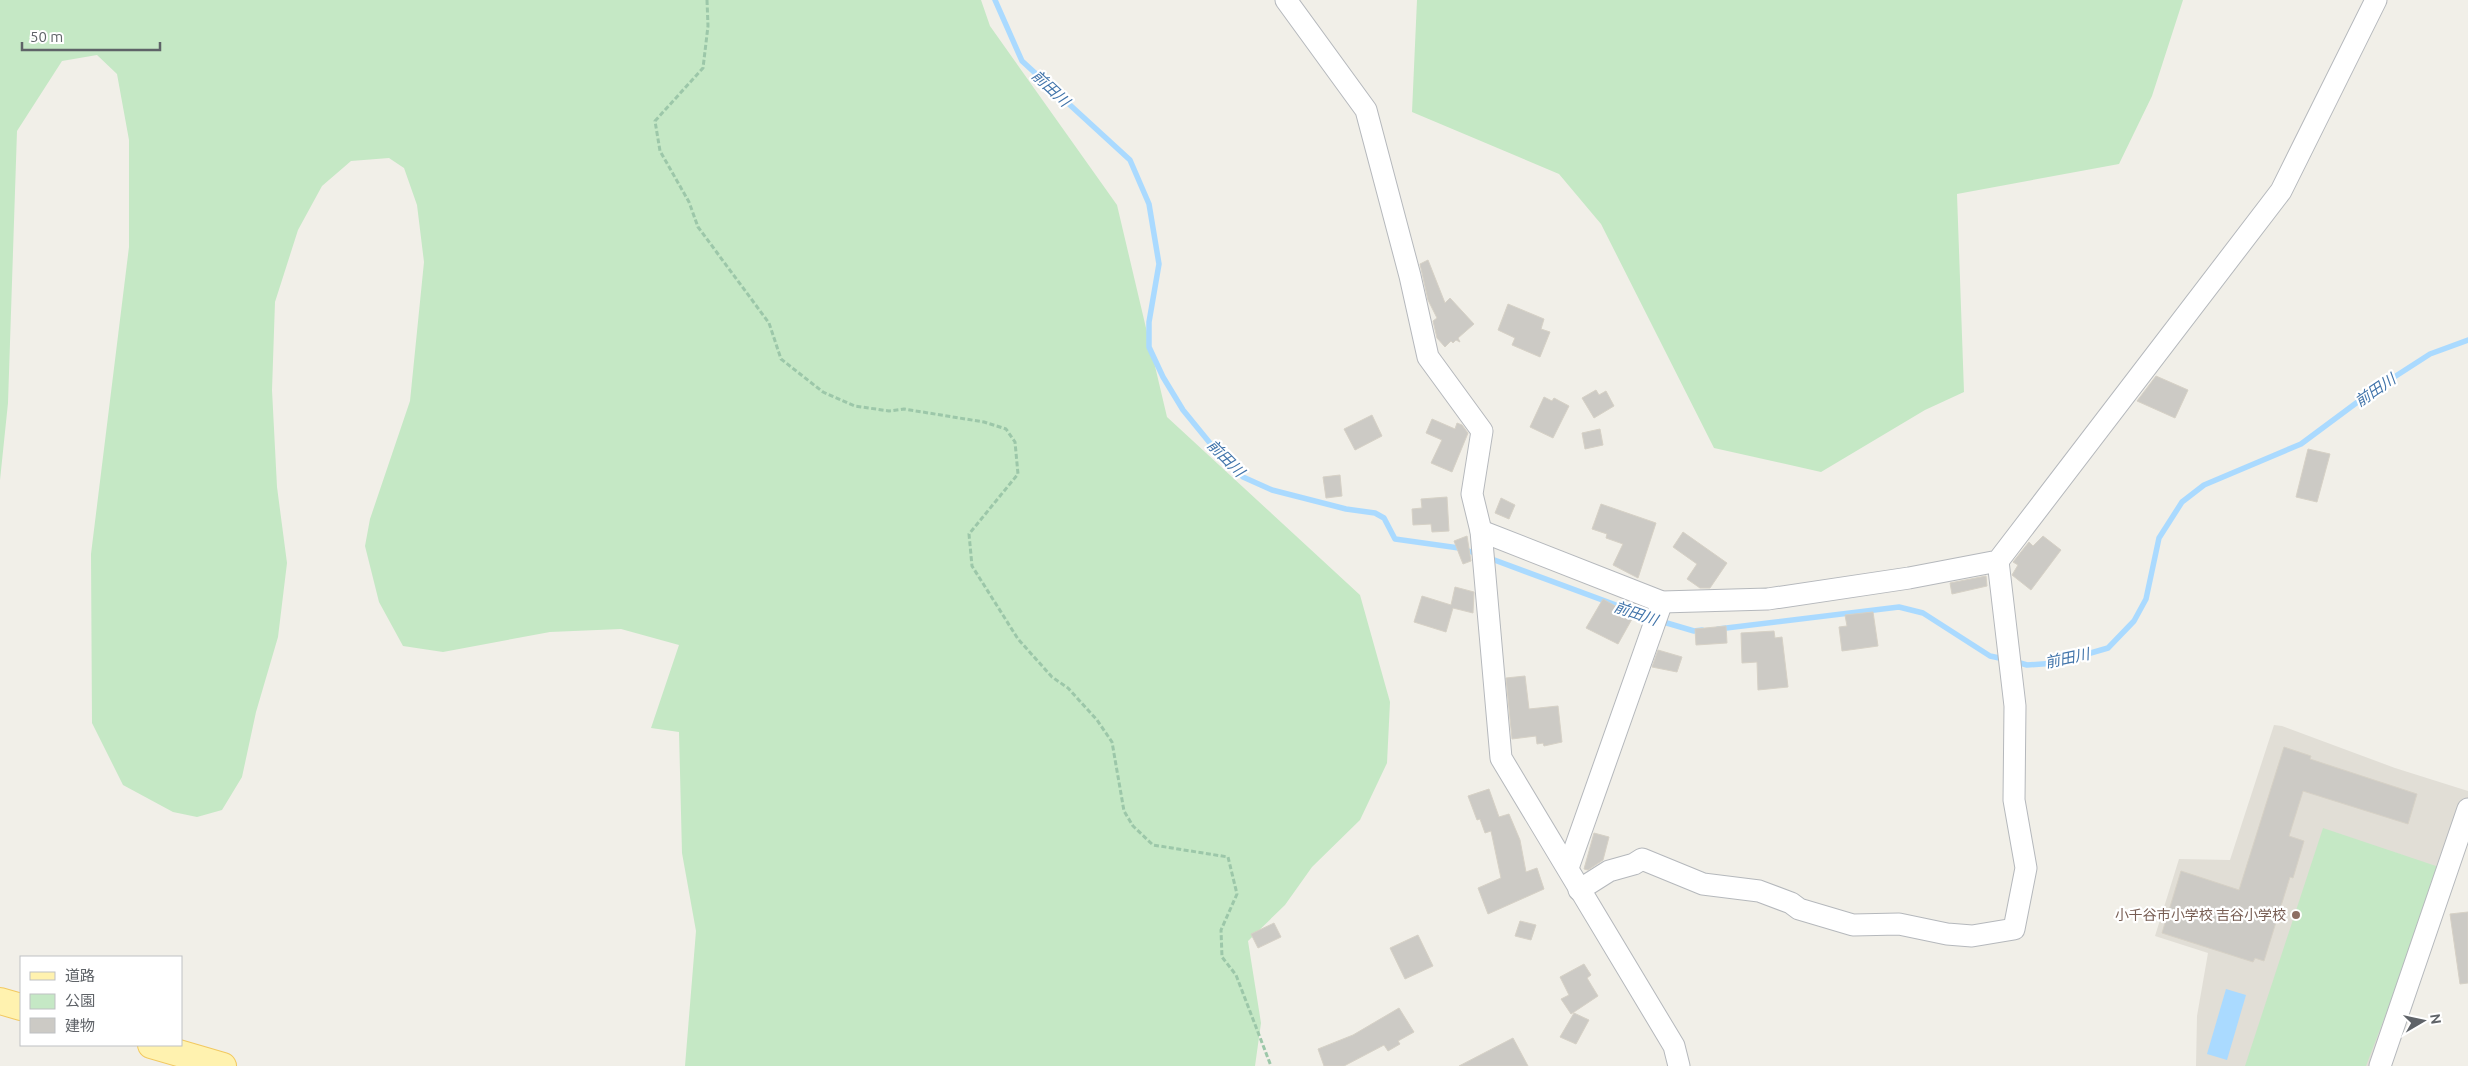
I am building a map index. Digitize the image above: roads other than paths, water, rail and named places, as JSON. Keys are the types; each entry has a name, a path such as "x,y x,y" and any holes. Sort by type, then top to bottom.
{"main road":[{"path":"0,1001 20,1007"},
{"path":"154,1046 223,1066"}],"street":[{"path":"1286,0 1366,110 1410,276 1428,357 1482,431 1472,494 1480,531 1501,758 1674,1046 1679,1066"},
{"path":"1480,531 1662,602 1768,599 1909,578 1998,561 2281,191 2376,0"},
{"path":"1579,890 1609,871 1642,859 1703,884 1760,891 1791,903 1799,909 1853,925 1898,924 1947,934 1972,936 2014,929 2026,868 2014,800 2015,706 1998,561"},
{"path":"1568,868 1662,602"},
{"path":"2380,1066 2468,809"}],"water":[{"path":"2226,989 2246,995 2227,1060 2207,1054"}],"waterway":[{"name":"前田川","path":"995,0 1022,61 1130,160 1149,204 1159,264 1149,322 1149,347 1163,377 1183,410 1214,448 1243,477 1272,490 1346,509 1375,513 1384,518 1395,539 1459,548 1478,554"},
{"name":"前田川","path":"2013,661 2027,665 2056,663 2108,648 2134,621 2146,599 2159,538 2182,502 2204,485 2301,444 2371,392 2430,354 2468,340"},
{"name":"前田川","path":"1489,558 1651,618"},
{"name":"前田川","path":"1718,629 1899,607 1923,613 1990,656 2004,659"},
{"name":"前田川","path":"1660,621 1694,631 1702,630"}],"place":[{"name":"小千谷市小学校 吉谷小学校","path":"2296,915"}]}
